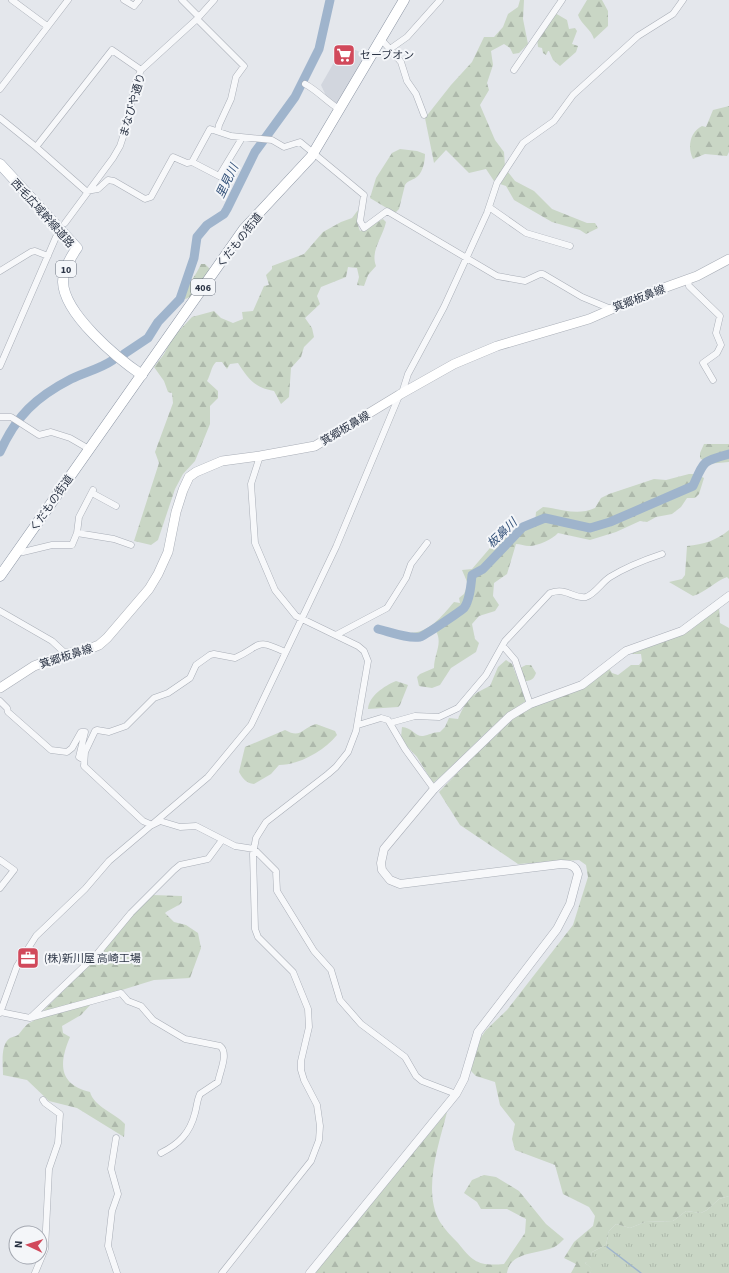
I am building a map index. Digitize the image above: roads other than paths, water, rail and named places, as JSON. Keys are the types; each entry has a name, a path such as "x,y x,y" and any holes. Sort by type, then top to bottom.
{"main road":[{"name":"くだもの街道","path":"0,576 244,229 313,154 404,0"},
{"name":"西毛広域幹線道路","path":"0,164 77,248 66,267 63,282 69,302 76,313 123,362 142,375"},
{"name":"箕郷板鼻線","path":"0,688 34,666 66,654 89,649 99,645 107,638 149,589 168,552 179,500 189,477 212,464 315,446 400,394 454,364 497,346 569,326 644,295 688,280 729,259"}],"street":[{"path":"12,0 47,26"},
{"path":"0,89 68,0"},
{"path":"124,0 134,6 139,0"},
{"path":"182,0 244,66 236,77 231,99 218,124 218,131"},
{"name":"まなびや通り","path":"66,223 120,146 125,131 136,82 141,70 198,18 214,0"},
{"path":"390,49 407,37 440,0"},
{"path":"514,70 562,0"},
{"path":"161,1153 173,1147 184,1137 195,1113 200,1094 218,1082 225,1053 223,1048 220,1046 185,1039 153,1020 141,1006 128,1001 121,993 30,1018 1,1009 17,966 36,936 85,889 109,861 208,777 251,725 336,547 405,379 444,308 489,207 497,183 523,143 554,121 572,95 638,36 673,14 683,0"},
{"path":"381,39 401,62 407,81 416,94 424,115"},
{"path":"36,146 112,50 141,70"},
{"path":"305,84 318,91 326,101 339,110"},
{"path":"0,118 36,146 88,192 98,189 110,180 145,199 151,197 173,157 187,163 192,162 219,176 242,138"},
{"path":"192,162 210,128 226,135 242,138 269,139 284,147 300,142 364,195 360,221 364,228 387,211 465,259 497,276 525,281 543,274 582,297 612,309"},
{"path":"489,207 526,233 570,246"},
{"path":"0,366 56,237"},
{"path":"0,271 31,252 48,256"},
{"path":"688,280 689,286 720,316 716,334 721,345 718,353 704,363 713,380"},
{"path":"0,417 11,417 39,435 51,432 70,438 88,449"},
{"path":"222,1273 311,1161 318,1145 320,1126 317,1105 304,1080 301,1070 301,1061 309,1027 308,1009 293,972 263,944 255,929 254,849 256,838 266,822 328,774 343,759 351,745 358,725 368,661 364,651 358,646 296,616 280,597 256,547 250,484 260,456"},
{"path":"17,551 23,552 52,545 73,544 80,517 92,492 116,506"},
{"path":"77,533 114,539 131,545"},
{"path":"336,635 388,608 406,578 411,564 427,543"},
{"path":"390,723 415,716 439,717 456,710 486,675 507,638 550,593 565,591 577,596 585,597 593,593 610,576 646,559 662,554"},
{"path":"310,1273 456,1094 464,1079 478,1032 557,929 570,904 578,874 577,870 573,866 561,864 406,884 390,880 382,870 381,863 384,849 434,789 510,716 530,704 582,685 626,651 682,631 729,596"},
{"path":"0,611 52,641 66,654"},
{"path":"285,652 270,645 261,643 235,658 214,654 210,655 196,666 190,678 168,692 154,698 126,726 109,732 95,731 85,752 84,760 87,769 105,784 125,806 143,821 152,825 160,822 180,827 196,826 235,846 254,849 276,871 277,892 314,951 331,970 340,1000 361,1024 405,1058 416,1076 422,1081 456,1094"},
{"path":"503,646 515,660 530,704"},
{"path":"0,701 7,708 8,712 51,750 67,752 72,748 81,732 85,732 79,752 79,757 84,760"},
{"path":"358,725 381,718 388,720 405,749 434,789"},
{"path":"30,1018 97,954 127,917 174,870 180,865 208,859 222,840"},
{"path":"0,888 14,870 1,863"},
{"path":"35,1273 45,1249 49,1169 59,1135 60,1114 43,1100"},
{"path":"116,1138 111,1169 118,1194 112,1211 108,1246 117,1273"}],"waterway":[{"name":"里見川","path":"124,354 148,338 158,322 180,299 194,258 197,237 207,225 224,214 255,152 295,97 319,49 330,0"},
{"name":"里見川","path":"0,452 6,439 20,418 37,401 47,393 71,379 103,366 113,360"},
{"name":"板鼻川","path":"378,629 405,636 420,637 456,614 464,608 468,601 472,575 483,569 523,527 545,518 590,528 610,522 693,486 699,471 705,463 714,458 729,454"},
{"path":"607,1247 641,1273"}],"place":[{"name":"セーブオン","path":"344,55"},
{"name":"(株)新川屋 高崎工場","path":"28,958"}]}
